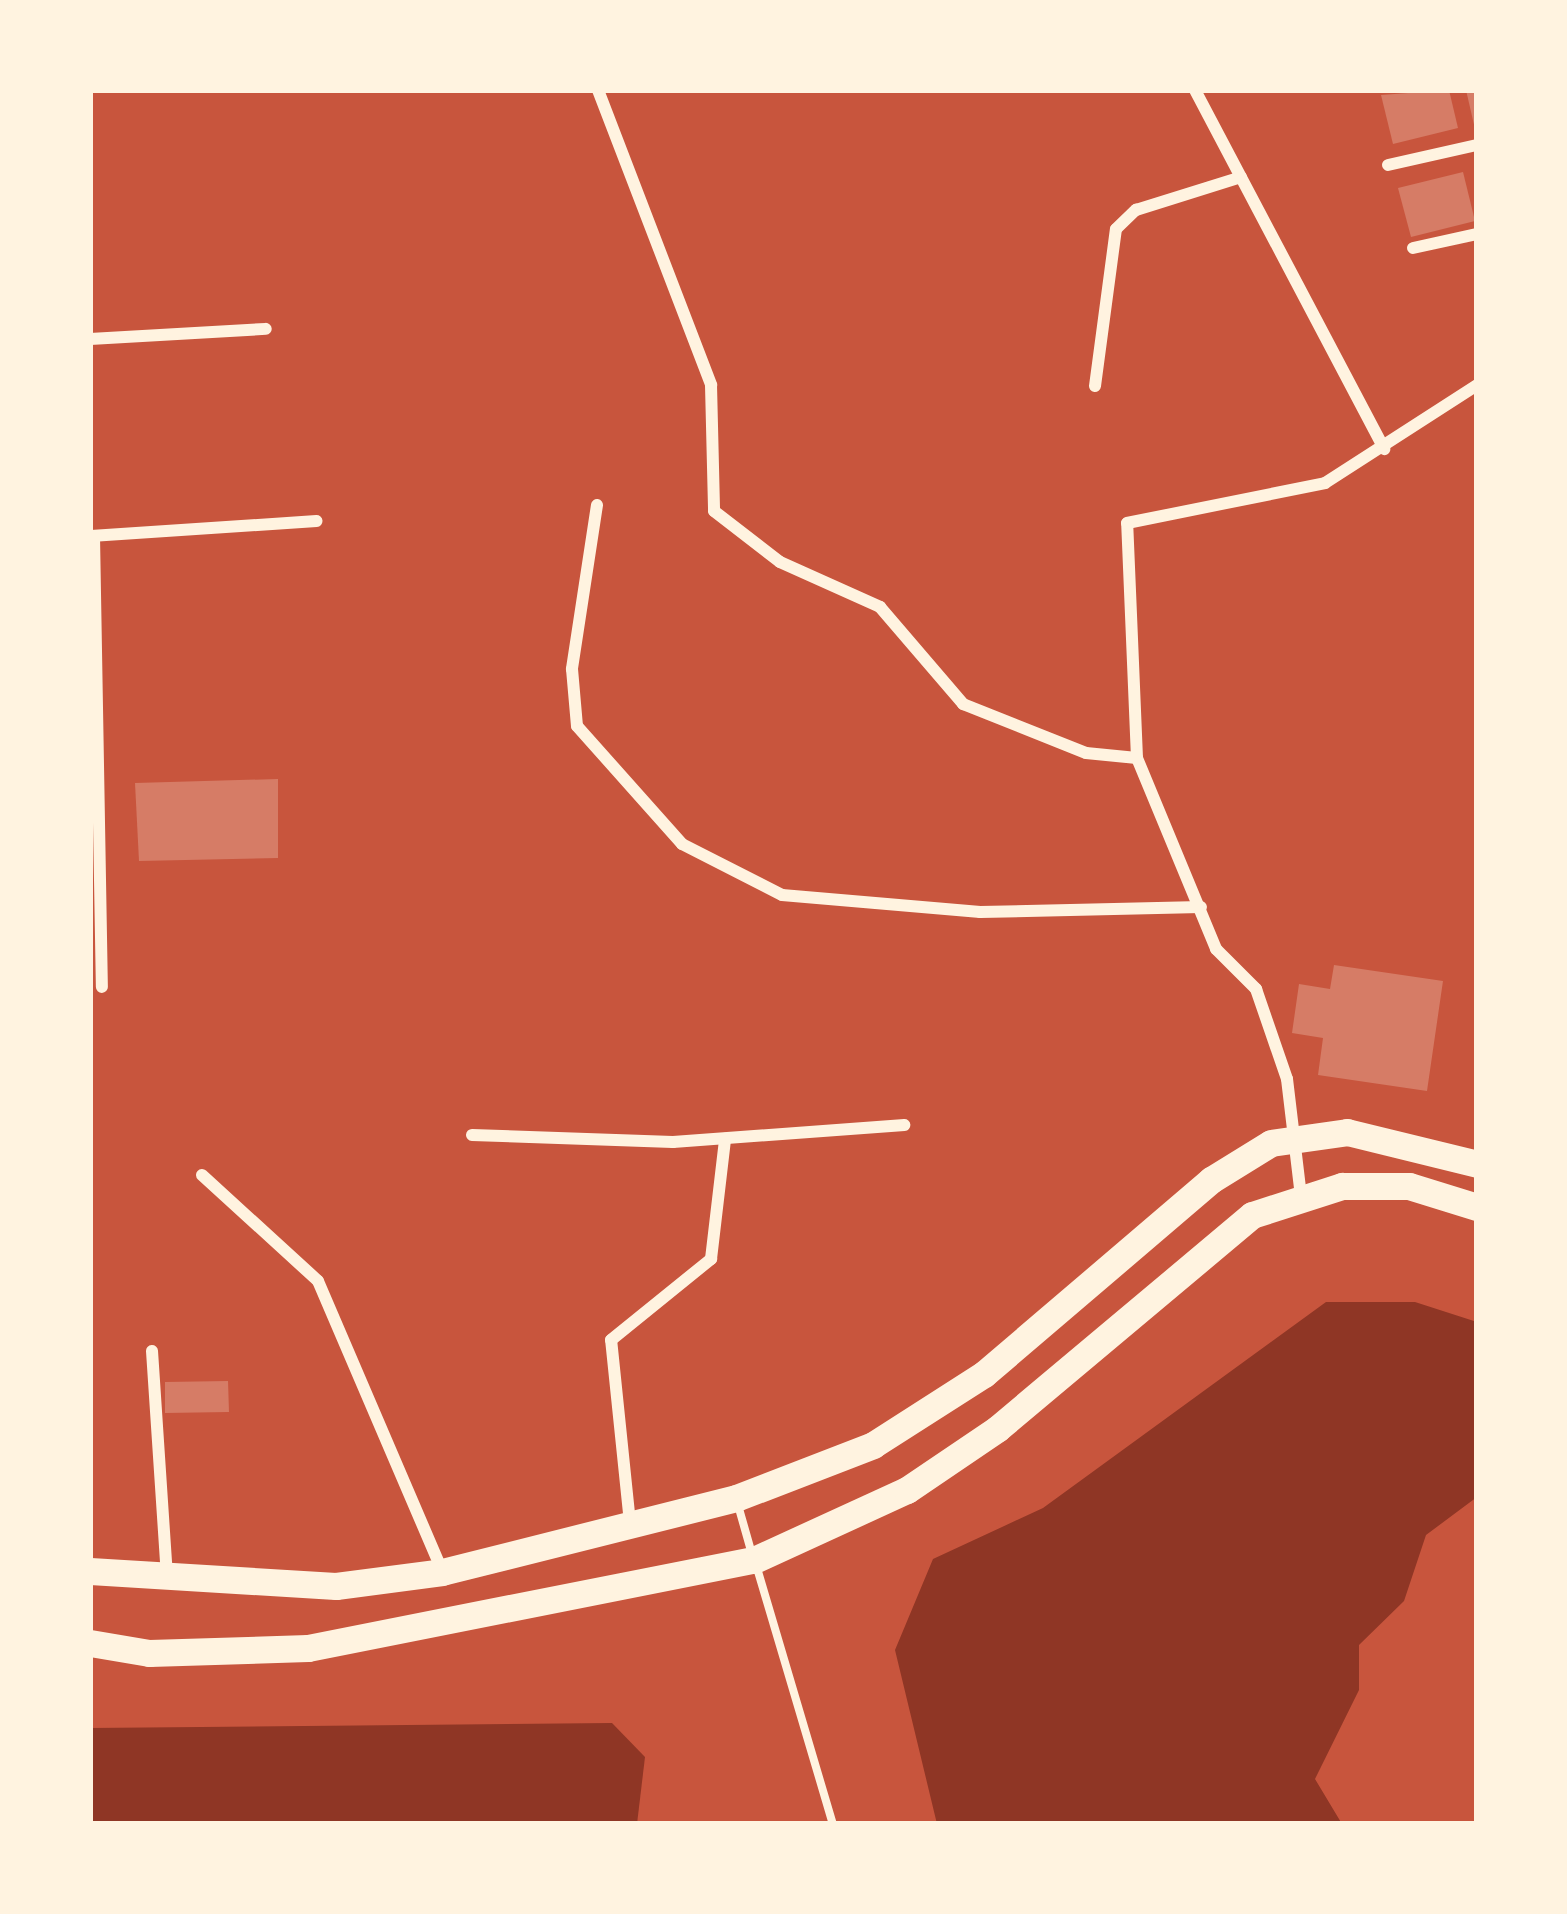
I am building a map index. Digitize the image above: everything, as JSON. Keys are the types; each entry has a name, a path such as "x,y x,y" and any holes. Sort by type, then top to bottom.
{"main road":[{"path":"90,1570 167,1581 336,1586 442,1572 736,1498 873,1445 984,1374 1211,1180 1296,1134 1420,1148 1477,1164"},
{"path":"90,1642 149,1653 308,1648 754,1560 925,1478 1092,1356 1252,1216 1301,1196 1409,1186 1477,1207"}],"street":[{"path":"598,90 711,385 714,511 780,562 880,607 963,704 1086,753 1137,758"},
{"path":"1195,90 1390,445"},
{"path":"1388,164 1477,145"},
{"path":"1094,386 1116,229 1136,210 1241,177"},
{"path":"1413,248 1477,234"},
{"path":"90,339 266,329"},
{"path":"1301,1196 1296,1134 1256,989 1216,950 1137,758 1122,530 1283,498 1390,445 1477,386"},
{"path":"597,505 572,669 577,726 695,853 782,895 980,912 1201,907"},
{"path":"102,987 92,536 317,521"},
{"path":"472,1135 725,1139 798,1125 904,1125"},
{"path":"631,1524 611,1340 711,1259 725,1139"},
{"path":"202,1175 319,1281 442,1572"},
{"path":"152,1351 167,1581"}],"lane":[{"path":"736,1498 833,1824"}],"shaded area":[{"path":"1326,1302 1415,1302 1477,1322 1477,1497 1426,1535 1404,1601 1359,1645 1359,1690 1315,1779 1342,1824 937,1824 895,1650 933,1559 1043,1508"},
{"path":"612,1723 645,1757 637,1824 90,1824 90,1728"}],"building":[{"path":"1449,90 1458,128 1393,144 1381,95"},
{"path":"1466,90 1477,90 1477,129 1475,129"},
{"path":"1463,172 1475,221 1411,237 1398,188"},
{"path":"278,779 278,858 139,861 135,783"},
{"path":"1334,965 1443,981 1427,1091 1318,1075 1323,1038 1292,1033 1299,984 1330,989"},
{"path":"228,1381 229,1412 165,1413 165,1382"}]}
